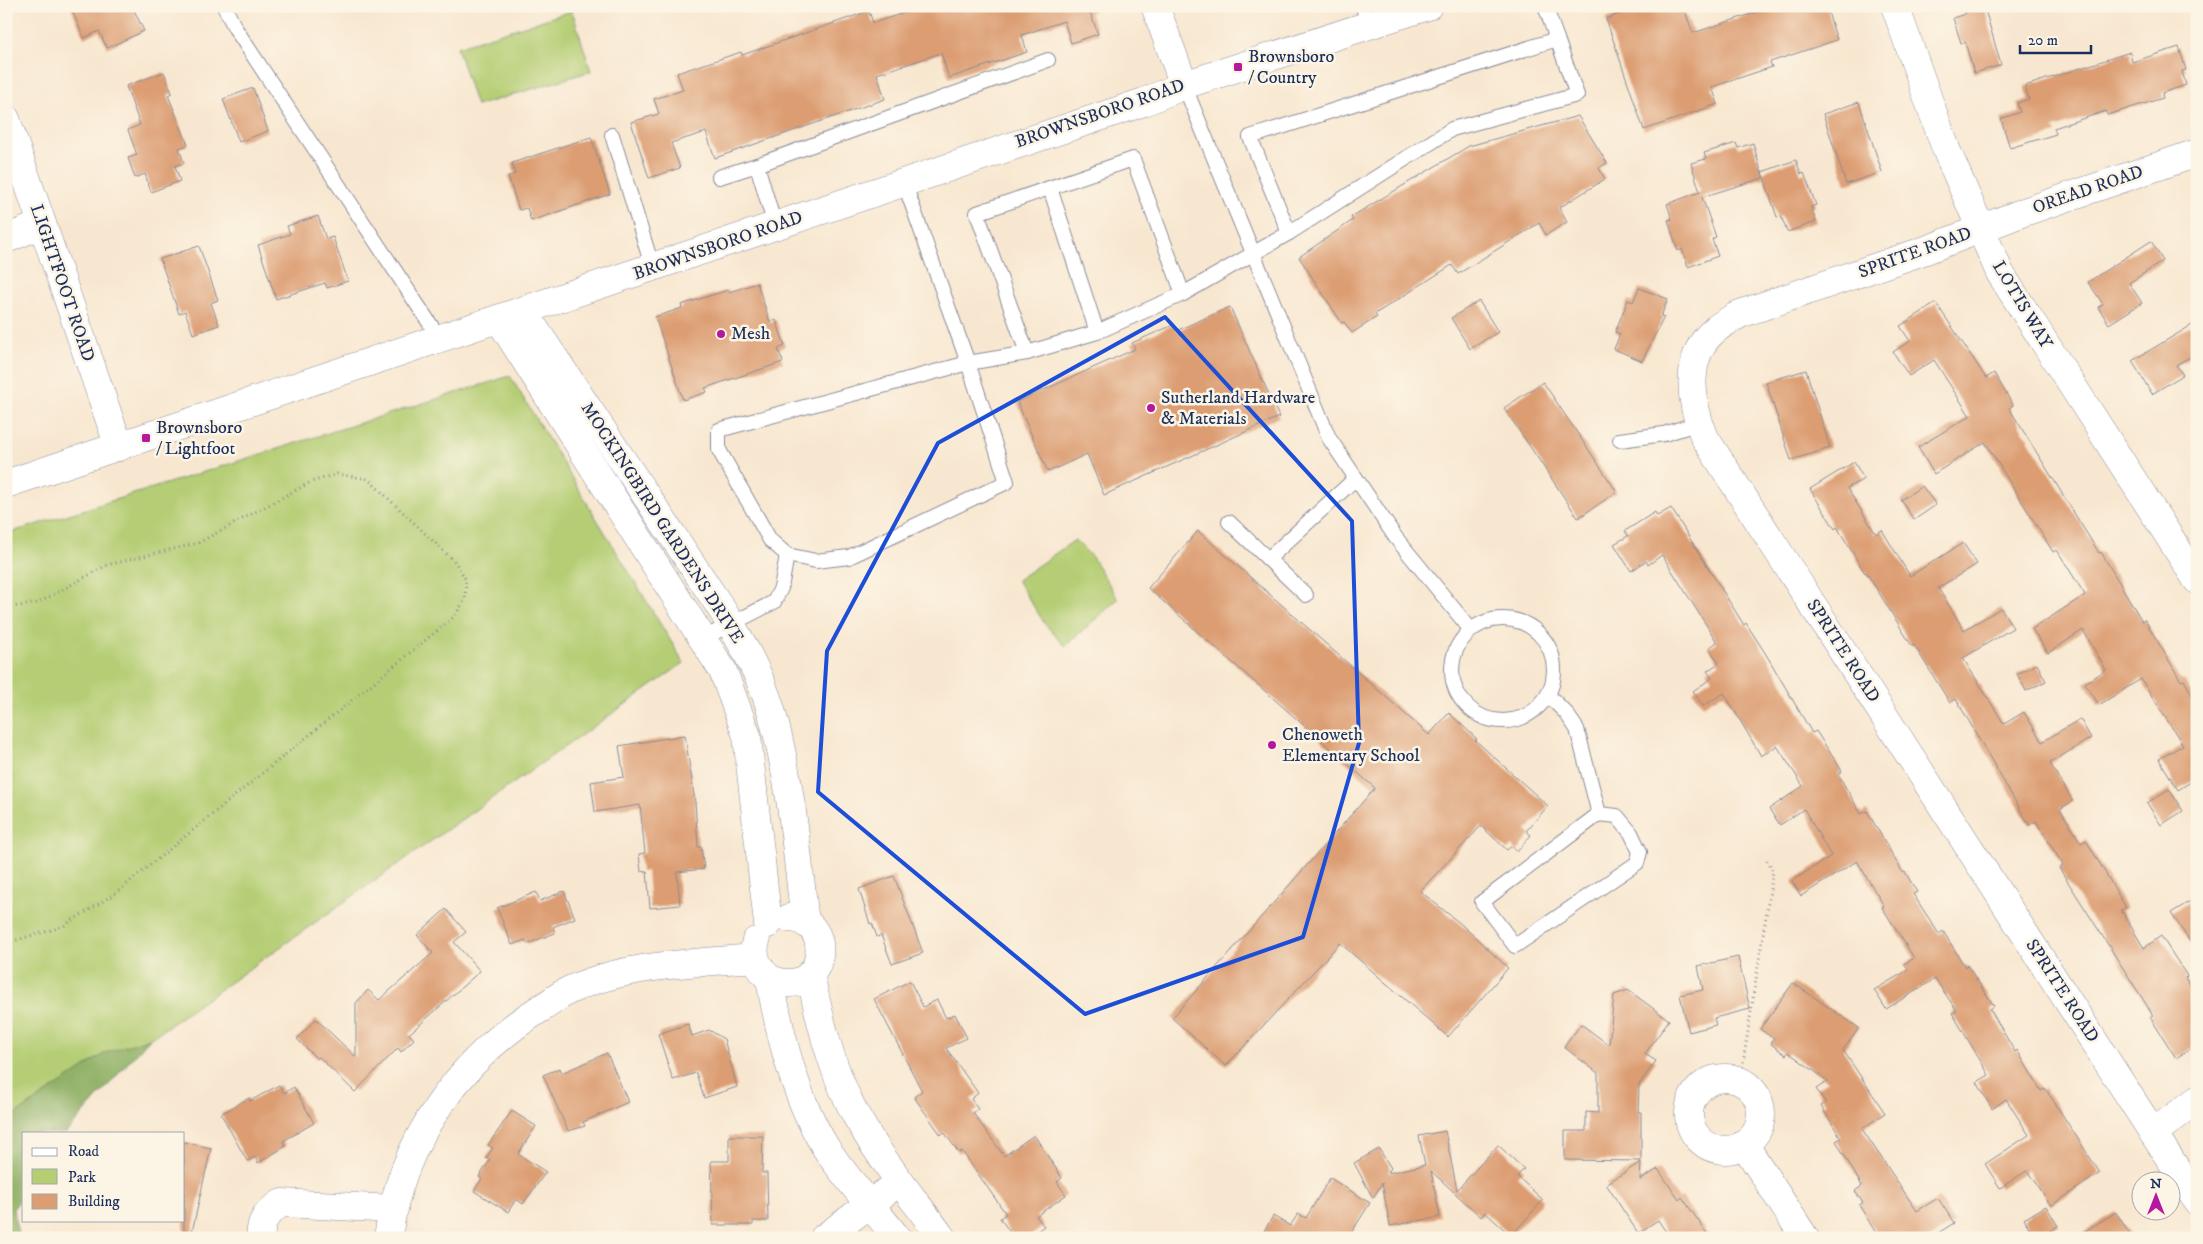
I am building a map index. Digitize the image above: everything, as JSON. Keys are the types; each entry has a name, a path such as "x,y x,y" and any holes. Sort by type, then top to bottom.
{"street":[{"path":"1155,6 1184,85"},
{"name":"BROWNSBORO ROAD","path":"6,484 1144,102 1365,16 1428,6"},
{"name":"LOTIS WAY","path":"1895,6 1946,149 2000,273 2197,580"},
{"name":"LIGHTFOOT ROAD","path":"6,119 119,447"},
{"name":"OREAD ROAD","path":"1980,229 2197,153"},
{"path":"6,239 42,224"},
{"name":"SPRITE ROAD","path":"1980,229 1926,250 1774,301 1740,314 1715,329 1704,343 1695,361 1692,381 1694,408 1705,438 2197,1201"},
{"name":"MOCKINGBIRD GARDENS DRIVE","path":"511,315 731,625 771,709 789,788 805,923 815,932 820,944 820,957 816,969 810,974"},
{"name":"MOCKINGBIRD GARDENS DRIVE","path":"511,315 723,670 747,736 768,924"},
{"path":"805,923 787,918 768,924 759,933 755,945 762,969 788,1058 804,1104 826,1148 897,1238"},
{"path":"388,1238 409,1157 445,1095 467,1067 518,1022 572,989 635,970 762,969 782,984 795,984 810,974 820,1022 833,1064 848,1098 874,1144 942,1238"},
{"path":"1719,1078 1740,1082 1746,1084 1755,1095 1760,1108 1760,1122 1754,1135 1744,1144 1731,1150 1717,1149 1704,1143 1694,1133 1689,1120 1690,1106 1695,1093 1706,1084 1719,1078"},
{"path":"2153,1133 2197,1100"},
{"path":"1744,1144 1805,1238"},
{"path":"824,1238 901,1181"},
{"path":"261,1238 260,1228 269,1210 282,1203 394,1209"}],"lane":[{"path":"224,6 235,28 440,339"},
{"path":"904,182 968,363 1007,482 848,558 816,562 787,555 770,540 719,450 719,430 968,363 1027,353 1097,332 1183,294 1289,233 1452,129 1577,95 1545,6"},
{"path":"1289,233 1250,137 1557,39"},
{"path":"719,177 1048,60"},
{"path":"1184,85 1329,438 1396,538 1471,630"},
{"path":"612,135 653,268"},
{"path":"1027,353 977,213 1133,159 1183,294"},
{"path":"757,165 775,226"},
{"path":"1050,188 1097,332"},
{"path":"1620,440 1664,434 1699,424"},
{"path":"1268,559 1356,478"},
{"path":"1229,522 1306,595"},
{"path":"704,638 774,602 781,588 787,555"},
{"path":"1509,619 1528,626 1544,638 1553,656 1554,676 1548,695 1535,711 1517,720 1497,722 1478,715 1462,702 1453,684 1452,664 1458,645 1471,630 1489,621 1509,619"},
{"path":"1548,695 1566,713 1577,729 1599,814"},
{"path":"1599,814 1617,816 1631,833 1640,852 1637,863 1515,946 1482,902 1599,814"}],"path":[{"path":"6,608 38,602 107,565 198,543 311,482 336,474 368,479 455,562 466,580 465,599 455,616 116,893 62,927 6,943"},
{"path":"1740,1082 1774,871 1766,860"}],"highlighted area":[{"path":"1165,317 1352,521 1359,743 1303,937 1085,1014 818,792 827,651 938,443"}],"green space":[{"path":"572,11 591,71 476,106 457,47"},
{"path":"510,376 684,663 6,1140 6,534"},
{"path":"1075,540 1092,557 1118,599 1065,646 1045,624 1017,580"},
{"path":"150,1038 67,1132 22,1132 22,1197 13,1209 19,1238 6,1238 6,1121 105,1053"}],"building":[{"path":"70,6 132,6 144,31 107,48 99,31 84,38"},
{"path":"925,6 1096,6 1096,10 1090,12 1098,34 1071,43 1064,21 1022,35 1027,52 949,78 941,53 877,74 885,99 715,158 706,132 671,143 680,168 649,178 631,122 659,114 654,99 683,90 677,73 741,52 742,55 869,11 873,23"},
{"path":"1641,6 1683,6 1693,33 1776,6 1826,6 1837,40 1770,62 1772,67 1712,87 1718,104 1644,130 1606,19"},
{"path":"1962,6 1984,6 2001,65 1974,73 1965,42 1961,43 1953,18 1965,14"},
{"path":"2179,47 2186,70 2182,71 2186,85 2162,93 2163,98 2107,115 2106,111 2054,128 2056,134 2010,148 2001,119 2020,112 2017,103 2029,99 2025,86 2130,52 2132,62"},
{"path":"164,72 172,93 168,95 188,145 179,148 184,163 175,166 180,181 151,192 145,174 135,178 128,158 137,155 128,130 140,125 126,86"},
{"path":"253,88 268,131 239,142 223,99"},
{"path":"1859,102 1882,172 1846,184 1823,114"},
{"path":"1578,116 1607,163 1599,168 1605,179 1559,208 1567,222 1546,235 1539,223 1458,274 1452,265 1375,314 1377,317 1352,333 1344,322 1342,323 1299,257 1353,220 1351,217 1469,146"},
{"path":"591,137 610,194 531,221 527,208 519,210 508,176 515,174 512,163"},
{"path":"1736,143 1738,148 1753,143 1763,178 1702,197 1716,237 1712,239 1718,256 1688,267 1682,249 1678,251 1668,220 1672,219 1667,204 1700,192 1691,163 1706,159 1704,153"},
{"path":"1796,160 1801,174 1804,173 1816,205 1811,207 1816,222 1787,232 1781,216 1777,217 1762,172"},
{"path":"318,216 326,239 333,237 348,281 327,288 325,283 276,299 258,245 290,234 287,226"},
{"path":"2151,241 2163,261 2129,283 2142,303 2109,324 2098,307 2103,304 2088,282"},
{"path":"199,246 218,300 211,303 219,325 193,334 185,311 179,314 160,259"},
{"name":"Mesh","path":"757,283 770,322 776,320 785,346 778,349 783,362 705,388 707,392 683,400 655,317 682,308 681,305"},
{"path":"1639,288 1668,299 1661,316 1664,317 1642,361 1614,349 1620,334 1615,332 1628,300 1633,302"},
{"path":"1479,301 1498,332 1470,349 1451,318"},
{"path":"1936,303 1986,378 1994,373 2013,405 2009,408 2099,553 2101,552 2142,621 2145,620 2181,681 2184,680 2197,704 2197,778 2178,790 2159,759 2183,745 2141,679 2099,705 2085,683 2106,670 2083,630 2048,653 2032,629 2085,595 2057,550 2053,552 1985,442 1934,474 1918,447 1970,416 1934,360 1909,376 1893,352 1910,341 1900,326"},
{"path":"1230,307 1279,417 1104,495 1087,454 1048,472 1017,402 1135,349 1132,343 1173,325 1176,331"},
{"path":"2197,322 2197,353 2176,365 2183,375 2152,394 2132,361"},
{"path":"1806,370 1830,448 1791,460 1766,382"},
{"path":"1543,382 1617,492 1578,518 1504,408"},
{"path":"1854,462 1864,479 1847,488 1876,534 1882,530 1910,576 1963,543 1977,564 1938,588 1964,630 2001,608 2013,628 1963,658 2004,724 2024,712 2042,742 2080,719 2091,738 2050,763 2073,801 2060,809 2081,843 2086,840 2126,908 2121,910 2144,948 2161,936 2187,976 2185,978 2197,996 2197,1045 2176,1058 2150,1017 2153,1015 2059,868 2063,865 2036,821 2029,825 1956,699 1950,703 1837,527 1835,529 1810,489"},
{"path":"1922,486 1936,505 1914,520 1901,500"},
{"path":"1671,508 1744,625 1746,623 1767,656 1812,733 1816,731 1842,771 1838,774 1861,814 1867,811 1903,873 1905,872 1917,892 1913,894 1939,934 1943,931 1965,967 1967,965 1994,1006 1990,1009 2015,1052 2017,1050 2041,1091 2045,1088 2100,1173 2051,1206 2028,1170 2000,1188 1985,1164 2029,1135 2006,1099 1992,1109 1977,1082 1989,1075 1952,1013 1957,1011 1935,979 1886,1009 1874,990 1908,970 1904,964 1914,958 1882,907 1884,906 1857,861 1801,896 1792,881 1831,856 1804,809 1780,825 1769,809 1803,786 1777,746 1761,756 1724,693 1703,706 1693,691 1712,678 1707,671 1719,663 1709,648 1717,642 1662,555 1648,565 1646,561 1631,571 1614,544 1628,536 1625,531 1655,512 1657,516"},
{"name":"Chenoweth Elementary School","path":"1198,531 1429,735 1449,713 1477,739 1475,740 1548,806 1526,831 1531,835 1517,852 1512,846 1507,850 1481,826 1420,891 1462,925 1508,968 1448,1037 1340,943 1226,1066 1172,1018 1375,788 1148,588"},
{"path":"2037,664 2046,681 2026,691 2017,674"},
{"path":"685,735 695,802 698,847 701,847 704,869 677,872 680,905 650,908 647,871 641,872 639,854 645,853 640,805 595,812 591,782 624,777 619,746"},
{"path":"2169,789 2183,811 2161,825 2147,803"},
{"path":"894,876 923,953 892,964 881,935 877,937 872,923 870,924 859,889"},
{"path":"564,891 575,918 553,927 555,933 527,944 525,940 512,945 497,908 536,892 540,901"},
{"path":"2197,897 2197,952 2171,913"},
{"path":"446,909 466,932 454,942 480,971 409,1034 414,1039 401,1052 398,1048 355,1092 319,1057 317,1059 297,1039 316,1019 356,1057 356,1003 368,990 379,1000 433,953 417,935"},
{"path":"1738,957 1750,1009 1714,1018 1716,1025 1689,1032 1680,995 1703,990 1698,966"},
{"path":"910,981 923,1007 937,1000 946,1018 955,1014 967,1038 946,1048 978,1093 971,1099 978,1109 973,1113 1004,1156 1034,1135 1062,1178 1057,1182 1066,1195 1036,1216 1044,1226 1028,1238 1014,1238 1000,1218 1006,1214 962,1151 959,1153 944,1132 941,1135 914,1097 922,1091 874,999"},
{"path":"1793,983 1859,1028 1843,1050 1885,1113 1862,1129 1917,1211 1938,1198 1954,1223 1930,1238 1879,1238 1859,1205 1863,1203 1855,1191 1862,1186 1836,1141 1841,1138 1821,1106 1826,1103 1816,1089 1828,1081 1788,1052 1786,1055 1771,1044 1774,1039 1760,1029"},
{"path":"1628,990 1669,1020 1645,1054 1656,1061 1639,1085 1638,1112 1641,1112 1641,1161 1565,1160 1565,1131 1586,1131 1586,1112 1598,1113 1598,1073 1564,1047 1581,1024 1609,1045 1614,995"},
{"path":"688,1024 692,1036 709,1030 724,1039 737,1087 704,1098 696,1073 673,1080 658,1034"},
{"path":"607,1053 628,1102 583,1122 585,1126 568,1131 543,1075 560,1068 562,1073"},
{"path":"279,1085 284,1093 294,1087 314,1123 283,1141 286,1146 258,1163 255,1157 247,1161 221,1114 249,1098 250,1101"},
{"path":"512,1111 536,1126 518,1154 546,1172 523,1204 516,1199 508,1212 474,1191 482,1179 479,1177 490,1160 486,1158 493,1148 488,1145"},
{"path":"1445,1131 1457,1190 1498,1145 1524,1169 1517,1176 1543,1200 1511,1236 1485,1212 1481,1217 1431,1171 1440,1217 1390,1226 1382,1183 1373,1198 1354,1163 1379,1149 1391,1168 1388,1173 1425,1165 1419,1136"},
{"path":"729,1136 763,1136 762,1173 767,1173 768,1221 753,1221 753,1225 713,1225 711,1161 729,1161"},
{"path":"185,1142 211,1148 192,1232 184,1231"},
{"path":"1641,1162 1640,1180 1658,1169 1679,1200 1682,1197 1710,1238 1670,1238 1658,1220 1638,1233 1606,1184"},
{"path":"1330,1178 1370,1203 1348,1238 1260,1238 1273,1216 1290,1226 1298,1214 1306,1218"},
{"path":"2046,1206 2058,1226 2039,1238 2035,1238 2024,1219"},
{"path":"2116,1212 2132,1238 2074,1238"}],"place":[{"name":"Brownsboro / Country","path":"1238,67"},
{"name":"Mesh","path":"721,334"},
{"name":"Sutherland Hardware & Materials","path":"1151,408"},
{"name":"Brownsboro / Lightfoot","path":"146,438"},
{"name":"Chenoweth Elementary School","path":"1272,745"}]}
